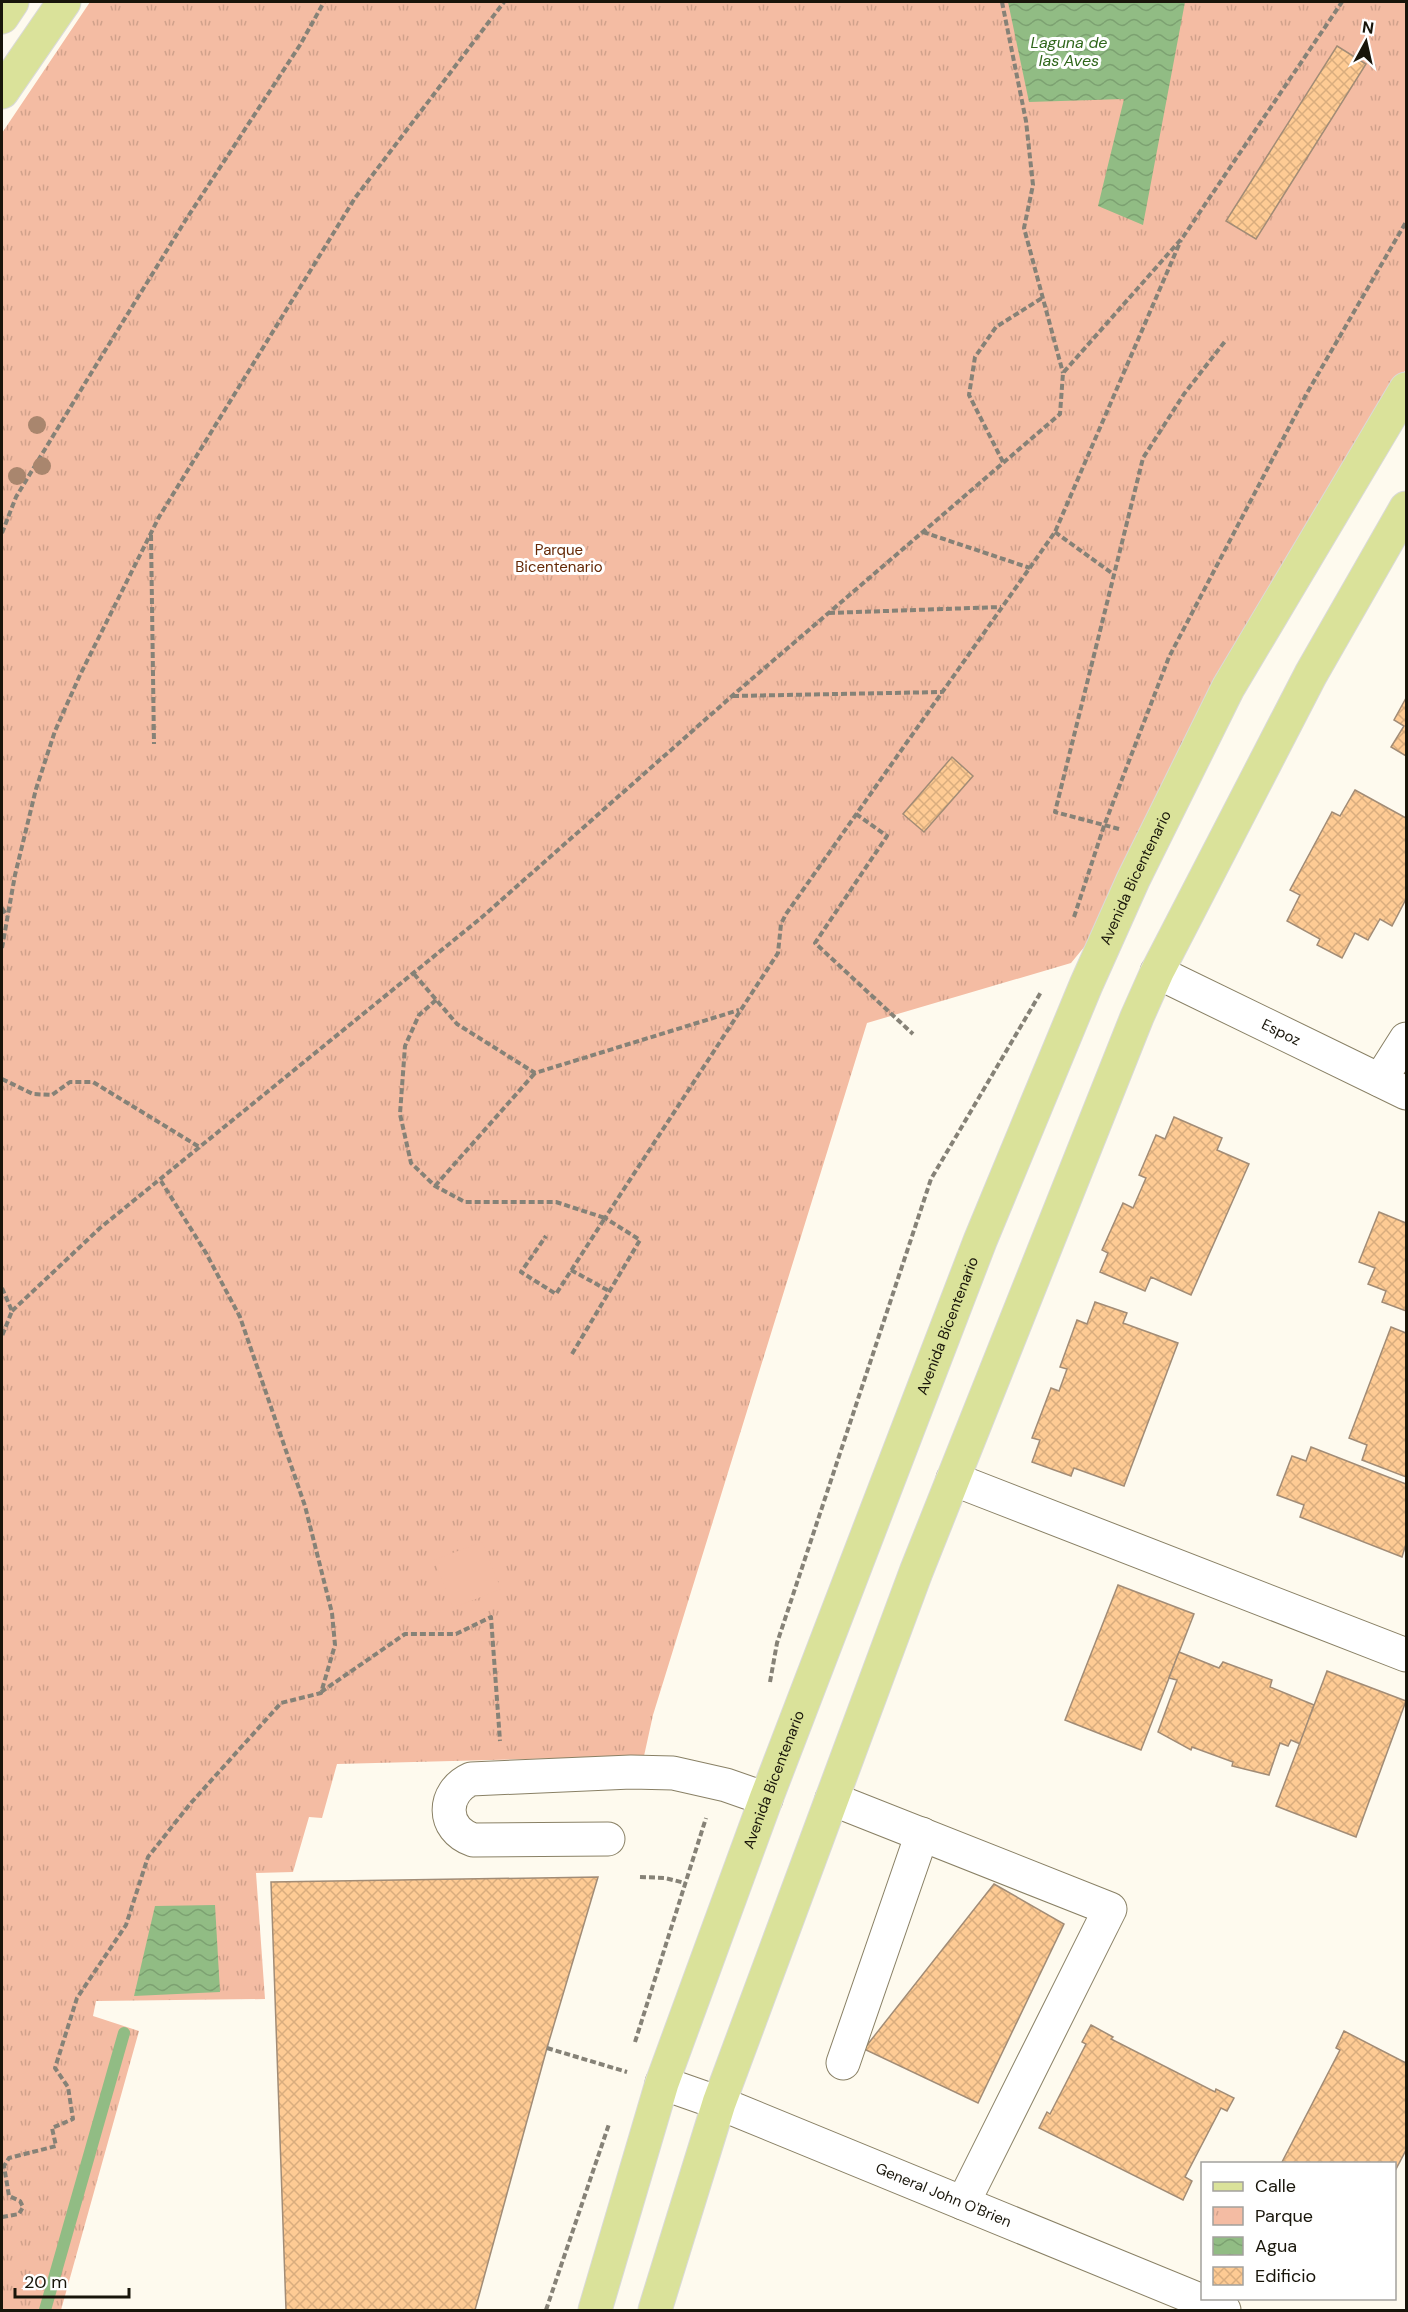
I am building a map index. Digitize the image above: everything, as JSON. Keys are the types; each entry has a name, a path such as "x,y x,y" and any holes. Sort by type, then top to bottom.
{"main road":[{"path":"2,17 12,2"},
{"path":"2,92 64,2"},
{"name":"Avenida Bicentenario","path":"595,2310 662,2083 766,1799 980,1241 1086,985 1155,835 1228,688 1407,389"},
{"path":"655,2310 720,2103 915,1572 1157,972 1311,674 1407,508"}],"street":[{"name":"Espoz","path":"1157,972 1393,1086"},
{"path":"1393,1086 1407,1039"},
{"path":"953,1479 1407,1654"},
{"path":"608,1839 472,1840 463,1837 451,1822 448,1812 453,1792 471,1779 673,1773 726,1785 766,1799"},
{"path":"832,1799 1110,1909 963,2203"},
{"path":"843,2063 922,1834"},
{"name":"General John O'Brien","path":"662,2083 720,2103 1224,2310"}],"path":[{"path":"2,533 16,497 185,221 300,45 324,2"},
{"path":"2,948 36,789 55,731 80,675 151,533 188,466 356,198 504,2"},
{"path":"2,1336 12,1311 100,1228 161,1181 414,974 1060,414 1063,374 1024,228 1033,185 1026,121 1002,2"},
{"path":"1063,374 1183,237 1342,2"},
{"path":"546,1236 521,1272 556,1294 778,953 781,924 786,914 1055,532 1183,237"},
{"path":"1003,462 969,394 975,357 996,327 1042,298"},
{"path":"1155,835 1104,826 1055,812 1143,458 1184,394 1226,340"},
{"path":"923,532 1029,568"},
{"path":"1055,532 1113,574"},
{"path":"151,533 154,744"},
{"path":"829,613 1001,607"},
{"path":"732,696 942,692"},
{"path":"856,814 887,836 815,943 913,1034"},
{"path":"2,908 7,917"},
{"path":"414,974 457,1024 535,1073"},
{"path":"436,1000 418,1015 405,1046 400,1114 411,1163 435,1186 465,1202 556,1202 605,1218 640,1240 572,1354"},
{"path":"435,1186 535,1073 741,1010"},
{"path":"2,1079 33,1094 52,1095 70,1082 93,1082 201,1148"},
{"path":"161,1181 206,1253 240,1317 305,1506 332,1613 335,1645 321,1693"},
{"path":"571,1270 609,1292"},
{"path":"2,1288 12,1311"},
{"path":"2,2217 19,2214 23,2207 20,2201 9,2196 4,2166 9,2158 56,2146 52,2128 73,2119 68,2087 55,2068 77,1998 126,1925 148,1857 281,1703 321,1693 405,1634 456,1634 491,1617 503,1778"},
{"path":"640,1877 665,1878 685,1883"},
{"path":"547,2048 627,2073"}],"green space":[{"name":"Parque Bicentenario","path":"90,2 1406,2 1406,369 1169,775 1085,946 1071,963 867,1023 653,1715 644,1756 337,1764 322,1818 309,1817 293,1872 256,1873 265,1999 96,2001 93,2016 139,2031 61,2310 2,2310 2,133"},
{"path":"482,1542 501,1589 453,1608 434,1560"}],"water":[{"name":"Laguna de las Aves","path":"1008,2 1185,2 1143,225 1098,206 1124,99 1029,102"},
{"path":"215,1905 220,1992 134,1996 155,1906"}],"building":[{"path":"1337,46 1366,64 1256,239 1226,221"},
{"path":"1406,698 1406,756 1391,747 1404,726 1394,720"},
{"path":"952,757 973,776 924,832 903,814"},
{"path":"1355,790 1406,818 1406,899 1392,926 1380,919 1368,940 1355,933 1342,958 1317,945 1320,939 1287,921 1300,895 1290,890 1332,812 1340,816"},
{"path":"1174,1117 1222,1138 1217,1150 1249,1164 1191,1295 1151,1277 1145,1291 1100,1272 1108,1253 1102,1250 1123,1203 1133,1208 1146,1178 1139,1175 1156,1135 1165,1139"},
{"path":"1379,1212 1406,1223 1406,1311 1382,1302 1386,1291 1368,1284 1375,1268 1359,1262"},
{"path":"1095,1302 1127,1313 1123,1323 1178,1343 1124,1486 1074,1468 1071,1476 1032,1462 1040,1440 1032,1438 1051,1388 1059,1391 1067,1369 1060,1367 1077,1320 1087,1324"},
{"path":"1391,1327 1406,1333 1406,1477 1362,1460 1367,1445 1349,1438"},
{"path":"1311,1447 1406,1484 1406,1544 1402,1557 1300,1517 1304,1505 1277,1495 1292,1456 1306,1461"},
{"path":"1118,1585 1194,1614 1141,1750 1065,1720"},
{"path":"1179,1652 1219,1668 1223,1662 1272,1680 1270,1687 1314,1705 1300,1744 1291,1740 1288,1746 1280,1743 1269,1775 1232,1766 1233,1762 1192,1747 1191,1750 1158,1732 1177,1680 1169,1678"},
{"path":"1327,1671 1406,1701 1356,1837 1276,1806"},
{"path":"598,1877 547,2048 475,2310 286,2310 271,1882"},
{"path":"994,1884 1064,1924 978,2103 864,2049"},
{"path":"1091,2025 1113,2037 1111,2039 1215,2092 1216,2089 1234,2098 1227,2111 1221,2108 1185,2177 1192,2181 1183,2200 1039,2128 1047,2112 1050,2114 1086,2044 1082,2042"},
{"path":"1344,2031 1406,2063 1406,2150 1396,2169 1396,2162 1282,2162 1340,2050 1336,2048"}],"waterway":[{"path":"45,2310 124,2033"}]}
